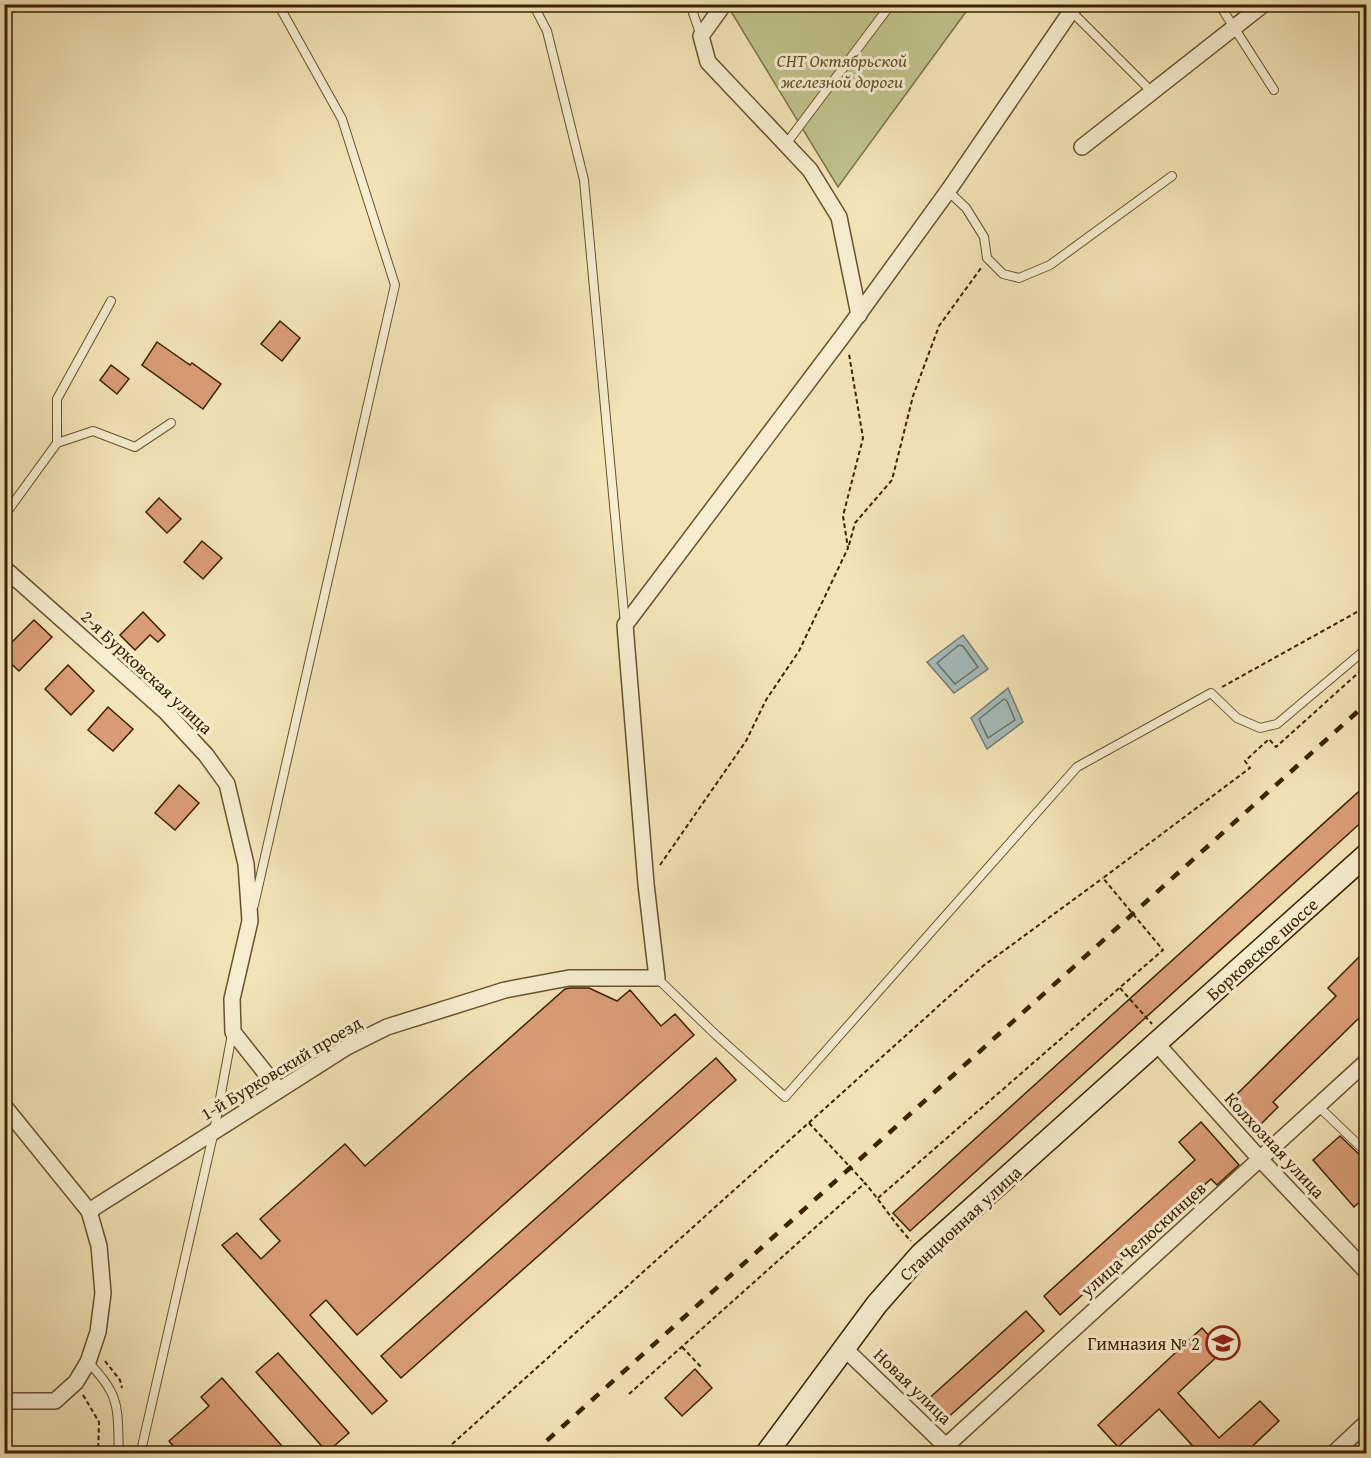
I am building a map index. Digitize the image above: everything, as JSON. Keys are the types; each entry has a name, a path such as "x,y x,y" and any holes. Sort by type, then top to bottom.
{"main road":[{"name":"Борковское шоссе","path":"1160,1041 1366,855"},
{"name":"Станционная улица","path":"766,1454 877,1304 923,1253 1160,1041"}],"street":[{"path":"724,4 701,36 708,62 810,170 839,217 859,315"},
{"path":"1082,147 1264,4"},
{"path":"657,978 646,884 625,625 859,315 948,191 1073,8"},
{"name":"2-я Бурковская улица","path":"4,568 166,712 206,755 227,784 246,864 250,921 232,999 233,1032"},
{"name":"1-й Бурковский проезд","path":"89,1211 347,1047 387,1027 505,990 569,978 657,978"},
{"path":"233,1032 279,1090"},
{"name":"Колхозная улица","path":"1160,1041 1260,1159 1366,1271"},
{"name":"улица Челюскинцев","path":"950,1449 1366,1062"},
{"path":"4,1106 89,1211 99,1246 103,1293 98,1332 88,1362 76,1382 55,1401 4,1401"},
{"name":"Новая улица","path":"844,1348 950,1449"},
{"path":"1333,1454 1366,1423"}],"lane":[{"path":"250,921 395,285 342,119 278,4"},
{"path":"533,4 547,31 584,180 625,625"},
{"path":"690,4 701,36"},
{"path":"786,144 891,4"},
{"path":"1219,4 1274,90"},
{"path":"1073,8 1152,92"},
{"path":"948,191 966,208 984,237 987,258 1003,274 1019,278 1050,265 1172,176"},
{"path":"57,443 57,399 111,301"},
{"path":"4,516 57,443 93,431 135,447 171,423"},
{"path":"657,978 785,1097 1077,767 1211,693 1237,718 1260,728 1277,724 1366,649"},
{"path":"141,1451 214,1131 233,1032"},
{"path":"1318,1106 1366,1152"},
{"path":"88,1362 105,1380 117,1403 119,1454"}],"path":[{"path":"646,884 746,741 766,700 799,651 848,548 855,523 892,480 913,396 939,326 987,258"},
{"path":"845,333 863,438 843,516 848,548"},
{"path":"1211,693 1366,607"},
{"path":"441,1454 983,966 1250,768 1245,761 1269,740 1276,747 1366,666"},
{"path":"879,1198 1162,950 1103,878"},
{"path":"1119,987 1160,1041"},
{"path":"809,1123 879,1198 894,1223 923,1253"},
{"path":"629,1394 865,1183"},
{"path":"682,1347 702,1368"},
{"path":"76,1382 99,1422 98,1454"}],"green space":[{"name":"СНТ Октябрьской железной дороги","path":"727,5 971,5 838,187"}],"water":[{"path":"963,635 988,669 954,693 927,662"},
{"path":"1008,688 1023,722 987,749 971,718"}],"building":[{"path":"280,321 300,338 282,361 261,344"},
{"path":"157,342 221,384 203,409 142,365"},
{"path":"111,365 129,379 117,394 100,380"},
{"path":"159,498 181,519 167,533 146,512"},
{"path":"202,541 222,558 203,579 184,562"},
{"path":"143,612 165,635 158,642 150,635 135,650 120,635"},
{"path":"34,620 52,637 19,671 4,657 4,650"},
{"path":"68,665 94,691 71,715 45,689"},
{"path":"108,707 133,729 113,751 88,730"},
{"path":"179,785 199,803 175,830 155,813"},
{"path":"1366,785 1366,818 910,1231 893,1213"},
{"path":"1366,950 1366,1027 1358,1019 1273,1102 1278,1107 1258,1127 1231,1100 1336,996 1328,988"},
{"path":"589,988 617,1001 630,990 661,1026 675,1014 694,1035 357,1335 326,1300 310,1315 387,1401 372,1414 222,1245 237,1233 261,1259 280,1241 260,1219 345,1144 365,1166 565,989"},
{"path":"716,1058 736,1080 401,1378 381,1356"},
{"path":"1201,1122 1239,1165 1217,1185 1211,1179 1060,1315 1044,1296 1195,1160 1179,1142"},
{"path":"1340,1136 1366,1161 1366,1196 1354,1207 1313,1160"},
{"path":"1026,1311 1044,1331 944,1421 926,1401"},
{"path":"1202,1328 1223,1351 1178,1393 1219,1438 1260,1401 1279,1421 1244,1454 1200,1454 1159,1409 1118,1447 1098,1425"},
{"path":"278,1353 349,1433 327,1452 256,1372"},
{"path":"695,1369 712,1388 682,1416 665,1398"},
{"path":"222,1378 289,1454 180,1454 169,1441 209,1406 201,1397"}],"railway":[{"path":"532,1454 1366,704"}],"place":[{"name":"Гимназия № 2","path":"1223,1343"}]}
